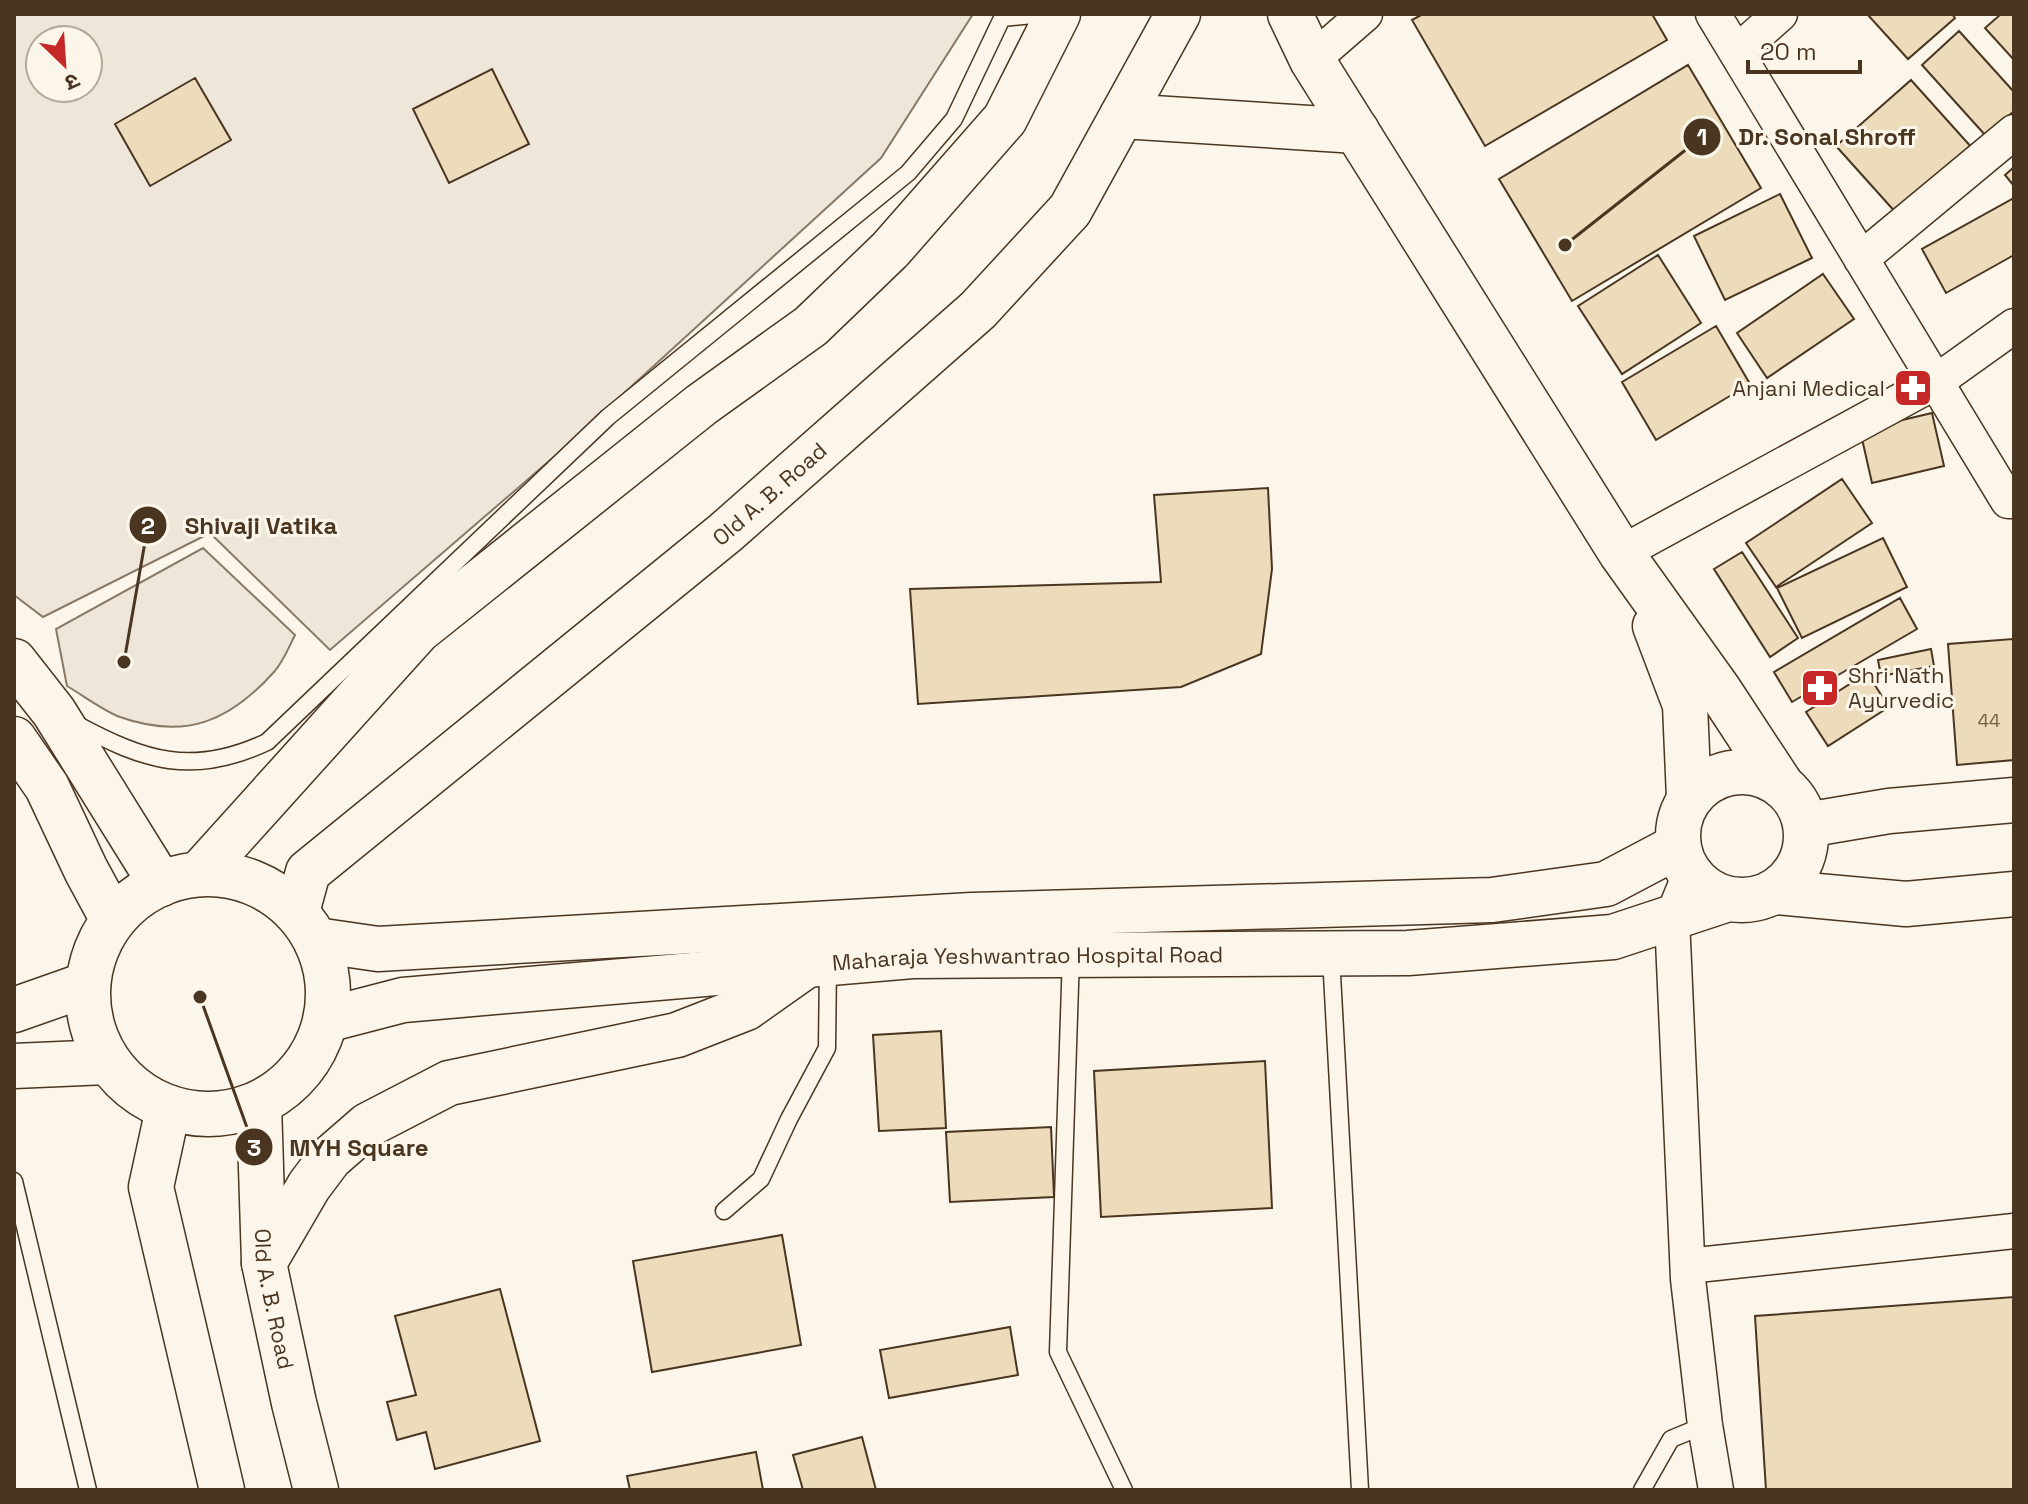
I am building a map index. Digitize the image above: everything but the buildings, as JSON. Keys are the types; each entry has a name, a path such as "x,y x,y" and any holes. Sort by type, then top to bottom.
{"main road":[{"path":"180,879 236,877 269,890 306,926 328,979 326,1020 317,1046 303,1070 259,1104 236,1112 213,1115 168,1109 133,1090 107,1062 90,1024 88,984 94,954 113,920 127,904 180,879 418,631 701,405 811,326 890,250 1005,119 1058,14"},
{"name":"Old A. B. Road","path":"306,926 308,872 725,533 978,310 1070,210 1178,14"},
{"path":"1290,14 1312,60 1627,561 1780,783 1796,798 1806,825 1805,852 1795,873 1775,892 1753,900 1728,899 1704,888 1684,860 1679,821 1689,798 1707,781 1732,772 1758,773 1780,783"},
{"path":"1122,116 1357,131"},
{"path":"1627,561 1685,705 1689,798"},
{"path":"14,661 180,879"},
{"path":"14,739 47,787 113,920"},
{"path":"1806,825 1889,811 2014,800"},
{"name":"Maharaja Yeshwantrao Hospital Road","path":"306,926 378,949 972,915 1492,900 1606,884 1684,860"},
{"path":"1775,892 1906,904 2014,894"},
{"name":"Maharaja Yeshwantrao Hospital Road","path":"326,1020 403,1000 912,956 1408,953 1613,937 1728,899"},
{"path":"264,1263 309,1186 330,1158 368,1125 449,1083 677,1035 746,1008 817,964"},
{"path":"14,1010 88,984"},
{"path":"14,1066 107,1062"},
{"name":"Old A. B. Road","path":"259,1104 264,1263 316,1490"},
{"path":"168,1109 151,1187 222,1490"}],"street":[{"path":"1312,60 1365,14"},
{"path":"1713,14 2008,501 2014,501"},
{"path":"1737,52 1780,14"},
{"path":"1861,259 2014,132"},
{"path":"1627,561 1937,381 2014,326"},
{"path":"1684,860 1672,918 1688,1266 1705,1425 1716,1490"},
{"path":"1688,1266 2014,1231"}],"lane":[{"path":"54,712 123,749 183,762 243,753 267,742 608,417 908,173 954,119 1003,16 1044,14"},
{"path":"1331,954 1360,1490"},
{"path":"1071,955 1058,1352 1124,1490"},
{"path":"724,1211 761,1179 827,1048 817,964"},
{"path":"14,1181 88,1490"},
{"path":"1642,1490 1671,1439 1705,1425"}],"shaded area":[{"path":"14,14 973,14 881,158 563,449 330,650 210,533 43,617 14,595"},
{"path":"203,548 295,635 277,668 257,689 223,714 204,722 165,727 120,717 67,686 56,629"}],"place":[{"name":"Dr. Sonal Shroff","path":"1565,245"},
{"name":"Anjani Medical","path":"1913,388"},
{"name":"Shivaji Vatika","path":"124,662"},
{"name":"Shri Nath Ayurvedic","path":"1820,688"},
{"name":"MYH Square","path":"200,997"}]}
